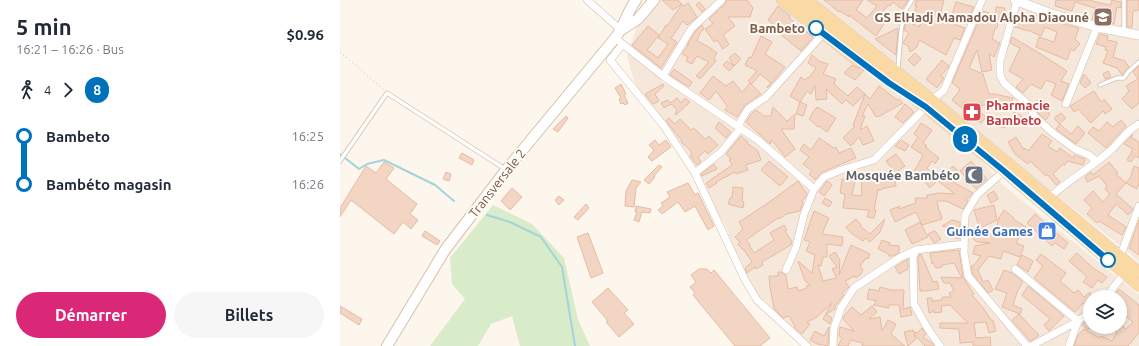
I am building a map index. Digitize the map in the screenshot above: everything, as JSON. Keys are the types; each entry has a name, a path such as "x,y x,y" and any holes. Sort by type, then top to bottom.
{"main road":[{"name":"Transversale 2","path":"620,37 630,8 636,0"},
{"path":"620,37 646,0"},
{"name":"Transversale 2","path":"387,346 445,250 506,170 620,37 654,0"},
{"path":"782,0 830,29"},
{"path":"794,0 1050,197 1139,272"},
{"path":"807,0 830,29 883,79 929,104"},
{"path":"819,0 898,68 929,104 1004,171 1139,286"}],"street":[{"path":"587,0 620,37 663,76 758,140 814,189"},
{"path":"663,76 691,29 722,0"},
{"path":"786,270 796,247 804,214 814,189 824,177 874,160 944,90 982,0"},
{"path":"1096,161 1089,155 1075,149 1053,133 1034,116 1029,105 1004,83 1000,75 1000,60 1016,0 1050,13 1097,27 1139,35"},
{"path":"1066,104 1097,27"},
{"path":"695,173 721,152 740,129 740,122 748,109 766,97 830,29"},
{"path":"620,37 610,60 664,126 695,173 744,280 757,300 807,346"},
{"path":"1050,197 1067,182 1110,151 1134,126 1139,124"},
{"path":"1004,171 977,195 965,215 964,253 968,276 1027,346"},
{"path":"1120,256 1139,206"},
{"path":"833,346 834,328 841,308 854,288 899,258 916,250 964,244"},
{"path":"916,250 913,257 914,304 928,330 940,346"},
{"path":"1014,269 1078,321"},
{"path":"1111,290 1124,274"},
{"path":"1032,346 1083,317"},
{"path":"1069,346 1078,321"}],"lane":[{"path":"898,68 904,13 912,0"},
{"path":"1124,0 1124,32"},
{"path":"1100,85 1117,78 1124,78 1139,62"},
{"path":"340,161 387,93 506,170"}],"path":[{"path":"340,52 387,93"}],"shaded area":[{"path":"655,0 784,0 828,44 946,121 1002,184 1139,295 1139,346 805,346 754,298 725,225 668,138 634,81 627,56 640,17"},
{"path":"812,0 1139,0 1139,262 1128,252"}],"green space":[{"path":"493,205 532,224 564,258 578,320 590,346 520,346 512,316 491,324 478,346 430,346 465,299 452,284 450,258"}],"building":[{"path":"662,0 678,0 682,4 673,10"},
{"path":"727,0 747,0 753,8 750,17 728,17 735,26 723,35 729,44 723,49 717,40 714,42 705,29 713,24 709,19 725,4"},
{"path":"824,0 863,0 856,10 867,18 877,6 867,0 908,0 902,9 893,2 890,6 888,5 877,19 884,24 876,36 849,15 849,17 840,11 839,12"},
{"path":"916,0 944,0 941,12 952,15 956,2 974,7 969,18 959,15 956,25 965,28 960,40 954,38 946,55 919,40 917,47 910,52 908,46 903,43 909,33 904,30 906,21 919,27 923,19 913,14 917,6 915,6"},
{"path":"1056,0 1092,0 1110,5 1112,0 1121,2 1121,8 1117,7 1114,24 1092,19 1095,8 1075,2 1072,11 1055,6"},
{"path":"1127,0 1139,0 1139,10 1133,11 1132,27 1127,27"},
{"path":"699,2 705,9 702,12 696,5"},
{"path":"688,3 697,17 687,25 683,21 671,38 677,42 661,68 632,45 648,26 659,35 647,50 658,58 668,44 658,38 682,4 684,6"},
{"path":"778,6 790,16 789,18 813,37 801,51 779,33 781,31 768,20"},
{"path":"996,7 1005,8 1004,18 999,17 997,28 995,28 992,39 1000,43 994,57 989,54 992,70 982,72 977,50 969,68 983,74 989,94 1013,98 1011,106 995,102 996,107 990,108 989,104 974,107 986,117 981,123 952,100 960,90 952,83 983,11 995,15"},
{"path":"1035,15 1079,28 1075,39 1080,44 1074,51 1071,49 1067,60 1036,47 1039,37 1054,42 1057,32 1045,27 1041,36 1028,30 1015,27 1018,16 1032,21"},
{"path":"702,25 704,29 700,33 697,41 717,53 714,58 716,61 700,79 696,76 709,62 697,56 692,64 686,61 688,57 682,54 695,32"},
{"path":"898,28 898,31 896,55 875,39"},
{"path":"1100,34 1108,36 1107,40 1117,42 1113,57 1125,61 1129,67 1122,75 1117,68 1103,63 1108,51 1105,50 1106,47 1096,44"},
{"path":"761,36 772,42 765,54 785,67 767,88 771,83 760,74 752,84 748,81 757,71 745,65 749,57 751,58"},
{"path":"1012,37 1067,71 1061,81 1069,84 1062,101 1051,95 1056,84 1046,80 1041,89 1031,84 1023,93 1016,87 1023,79 1009,71 1020,48 1010,43"},
{"path":"735,53 741,59 734,66 729,58"},
{"path":"915,53 921,59 914,66 908,60"},
{"path":"812,55 819,61 828,64 823,74 836,79 834,84 848,96 857,87 865,94 853,106 846,100 842,104 826,89 827,99 816,100 815,85 811,94 807,91 800,102 790,96 801,77 805,80 808,77 809,78 816,68 808,63"},
{"path":"942,60 949,66 941,76 944,78 937,88 926,79"},
{"path":"727,61 734,66 729,71 723,65"},
{"path":"852,65 857,68 862,67 865,69 855,80 844,73"},
{"path":"1139,66 1139,103 1132,109 1122,99 1129,91 1126,86 1138,79 1133,72"},
{"path":"674,69 692,82 689,87 670,75"},
{"path":"1108,71 1111,77 1105,79 1103,74"},
{"path":"1084,74 1091,83 1085,88 1080,83"},
{"path":"713,76 726,86 733,81 742,92 750,83 761,94 745,105 737,117 725,110 727,106 716,91 709,100 700,93"},
{"path":"621,84 626,94 624,95 628,103 625,105 623,103 621,104 619,99 621,98 615,88"},
{"path":"663,84 664,86 655,94 659,101 653,104 645,94"},
{"path":"879,86 903,103 878,117 876,117 868,104 862,116 865,116 860,130 867,126 874,141 863,145 859,137 851,146 843,138 855,126 853,125 865,94 870,99"},
{"path":"1094,91 1101,102 1104,99 1112,109 1105,114 1103,111 1091,123 1078,109 1074,112 1070,106"},
{"path":"677,98 681,103 685,98 690,102 676,115 677,110 671,104 664,108 661,103 668,100 670,103"},
{"path":"1041,98 1045,102 1041,106 1050,114 1046,120 1038,113 1034,103"},
{"path":"800,102 807,105 803,116 796,114"},
{"path":"905,104 914,112 903,123 895,117"},
{"path":"773,107 787,121 795,114 794,129 781,129 795,149 785,157 772,140 770,144 746,122 756,110 764,116 771,116"},
{"path":"817,107 836,118 827,132 819,126 818,127 809,119"},
{"path":"1014,112 1022,116 1019,123 1010,120"},
{"path":"1061,113 1066,118 1059,124 1054,118"},
{"path":"566,116 568,118 558,132 553,129"},
{"path":"997,116 1008,119 1005,128 995,125"},
{"path":"669,118 675,124 680,119 691,130 694,128 705,139 709,136 718,145 708,154 705,151 698,157 701,162 697,165 690,156 692,154 690,150 681,142 682,141 666,121"},
{"path":"1121,120 1126,126 1106,148 1088,133 1093,127 1099,131 1107,122 1113,127"},
{"path":"719,122 731,132 726,138 715,128"},
{"path":"921,123 932,130 923,143 927,146 925,147 939,158 935,164 932,161 927,168 938,180 930,188 920,176 911,180 908,173 915,170 923,155 911,147 918,137 914,134"},
{"path":"1060,124 1071,134 1078,126 1085,133 1076,144 1056,129"},
{"path":"1042,134 1052,141 1048,146 1057,152 1060,148 1073,158 1074,155 1085,159 1083,165 1067,161 1065,165 1063,164 1053,174 1060,182 1056,185 1047,174 1046,176 1030,161 1028,164 1015,154 1008,142 1016,137 1024,150 1025,148 1028,151"},
{"path":"1133,134 1131,137 1139,142 1139,158 1135,156 1131,162 1127,160 1133,149 1124,144"},
{"path":"741,136 748,142 747,143 758,151 761,160 746,165 748,170 736,174 735,172 716,182 717,183 709,188 706,183 732,165 729,160 731,159 726,154"},
{"path":"819,138 834,148 836,147 839,153 851,148 856,158 822,172 815,180 809,174 812,171 803,164 809,157 800,150 804,144 811,150"},
{"path":"655,140 659,145 666,140 671,147 652,161 648,157 654,150 649,145"},
{"path":"901,140 909,145 905,151 895,146"},
{"path":"462,153 474,160 472,165 459,158"},
{"path":"896,154 905,166 895,173 886,161"},
{"path":"769,161 788,177 780,186 761,170"},
{"name":"Mosquée Bambéto","path":"971,161 987,179 976,189 960,171"},
{"path":"384,162 394,168 386,179 417,204 410,214 418,220 411,229 403,222 394,234 351,200 340,217 340,208 366,166 376,173"},
{"path":"1109,162 1118,173 1116,174 1126,183 1116,194 1133,209 1128,215 1116,204 1108,215 1126,227 1122,235 1099,221 1097,223 1087,214 1092,208 1084,200 1093,191 1103,202 1110,194 1105,189 1107,186 1099,176 1087,182 1085,177 1091,172 1093,175"},
{"path":"714,164 717,169 702,176 701,174"},
{"path":"659,165 662,167 649,184 644,180"},
{"path":"953,166 961,174 953,182 973,193 966,200 968,201 963,209 946,201 937,201 942,219 922,225 916,212 895,222 890,210 900,206 899,209 916,203 915,198 927,198 927,195 939,193 955,194 938,181"},
{"path":"1134,166 1139,168 1139,184 1137,189 1126,183 1130,179"},
{"path":"446,172 451,174 449,181 443,179"},
{"path":"880,176 880,181 895,178 896,186 878,190 874,218 867,217 869,210 843,208 845,194 840,193 842,179 855,181 852,195 862,196 861,177"},
{"path":"632,180 641,182 636,188 634,207 625,206 626,191"},
{"path":"798,181 807,194 802,201 803,203 800,211 786,214 779,219 778,218 746,240 750,244 749,245 754,253 774,240 770,233 784,225 787,230 785,231 792,242 791,245 762,262 763,265 756,269 755,267 747,273 745,268 752,262 738,244 740,242 735,237 743,229 739,222"},
{"path":"827,181 832,185 824,196 819,192"},
{"path":"688,183 695,195 698,193 714,226 708,230 695,206 685,212 678,202 662,214 658,210 663,206 661,203 670,197 667,192"},
{"path":"733,187 743,188 743,208 728,204 730,198 732,198"},
{"path":"512,188 522,197 510,210 501,201"},
{"path":"994,191 998,199 991,203 987,195"},
{"path":"559,196 564,200 559,205 555,200"},
{"path":"825,198 832,202 829,207 822,203"},
{"path":"586,204 589,208 578,220 574,217"},
{"path":"994,205 997,220 978,229 994,235 999,218 1004,210 1014,218 1013,219 1026,227 1016,243 1024,246 1020,257 1003,251 1001,259 989,256 978,270 983,282 988,280 993,290 988,293 973,274 971,266 974,265 981,256 973,254 975,246 990,243 977,242 973,239 978,223 974,210"},
{"path":"636,206 651,209 650,213 642,212 639,222 634,220 637,212 635,212"},
{"path":"814,211 829,218 822,234 843,237 842,246 827,244 827,257 823,257 821,266 818,265 823,281 837,278 832,269 837,267 829,256 835,252 840,260 839,275 851,245 870,254 868,259 866,258 860,266 863,270 861,274 856,278 855,276 845,281 849,287 842,293 844,295 835,306 835,309 826,314 832,318 830,324 823,319 832,303 817,317 807,322 810,324 802,334 794,327 795,326 789,316 783,318 774,309 769,276 778,276 778,272 786,275 788,289 797,287 798,291 807,288 806,286 810,285 805,281 798,261 812,273 815,255 806,251 810,242 804,240"},
{"path":"1035,214 1068,243 1064,249 1055,243 1052,246 1027,223"},
{"path":"856,219 861,225 860,226 870,234 885,219 880,232 870,242 865,238 863,241 851,233 846,227"},
{"path":"952,220 960,222 959,239 948,236 950,227 942,226"},
{"path":"1139,220 1139,255 1129,248"},
{"path":"920,222 928,237 912,244 905,230"},
{"path":"425,231 440,241 437,245 422,236"},
{"path":"934,231 941,239 934,243 928,234"},
{"path":"588,233 603,273 591,278 577,237"},
{"path":"882,240 890,243 889,245 899,246 899,253 889,256 889,254 878,249"},
{"path":"959,250 963,277 974,294 972,295 991,320 993,320 996,331 989,333 986,322 974,323 976,338 990,337 991,346 973,346 973,342 960,343 959,329 940,328 940,323 968,323 950,305 941,306 942,312 934,313 934,310 929,313 927,298 932,298 932,301 942,300 942,297 951,297 949,293 954,291 950,283 944,283 941,277 962,278 954,263 942,265 942,267 936,268 933,263 932,264 930,253"},
{"path":"1077,253 1093,268 1107,277 1102,283 1098,280 1092,288 1083,282 1087,277 1069,261"},
{"path":"921,254 933,282 937,281 939,289 920,291 918,258"},
{"path":"1041,254 1066,273 1060,281 1074,293 1078,290 1083,296 1083,303 1075,312 1034,278 1043,266 1036,260"},
{"path":"1022,255 1033,261 1028,272 1017,265"},
{"path":"908,259 908,269 899,274 895,267"},
{"path":"699,269 707,269 711,273 714,270 770,338 760,346 735,346 693,295 695,293 690,287 696,282 691,275"},
{"path":"1004,270 1012,273 1023,282 1017,292 1013,305 1022,309 1020,314 1002,307 1007,293 995,289"},
{"path":"1028,286 1064,316 1049,331 1044,325 1050,319 1022,295"},
{"path":"880,287 891,290 904,290 903,309 910,307 912,315 901,317 899,305 889,305 889,308 873,305 877,301 867,299 869,289 879,291"},
{"path":"608,288 628,310 624,313 634,324 619,337 592,302"},
{"path":"1127,295 1139,305 1139,333 1128,346 1074,346 1078,335 1083,330 1083,334 1093,334 1100,338 1101,336 1112,341 1116,334 1127,334 1127,328 1133,322 1127,317"},
{"path":"340,306 362,319 359,325 340,313"},
{"path":"872,306 877,312 869,319 880,317 882,331 888,320 896,324 891,334 905,346 862,346 863,343 851,340 848,346 838,346 842,338 839,336 840,327 854,331 843,319 844,316 852,307 861,315"},
{"path":"1019,314 1039,335 1037,337 1030,341 1012,320"},
{"path":"829,327 828,346 817,344 810,340 815,331 824,336"},
{"path":"922,328 926,334 923,337 934,346 925,346 914,334 916,339 908,346 904,332 913,330 914,333 917,333"}],"waterway":[{"path":"340,154 359,169 367,164 384,160 435,185 454,201"},
{"path":"487,215 510,222 541,237 562,267 575,346"}],"bus line":[{"name":"8","path":"816,28 889,83 926,107 1004,171 1108,260"}],"place":[{"name":"GS ElHadj Mamadou Alpha Diaouné","path":"1103,17"},
{"name":"Bambeto","path":"816,28"},
{"name":"Pharmacie Bambeto","path":"972,112"},
{"name":"Mosquée Bambéto","path":"974,175"},
{"name":"Guinée Games","path":"1047,231"}]}
